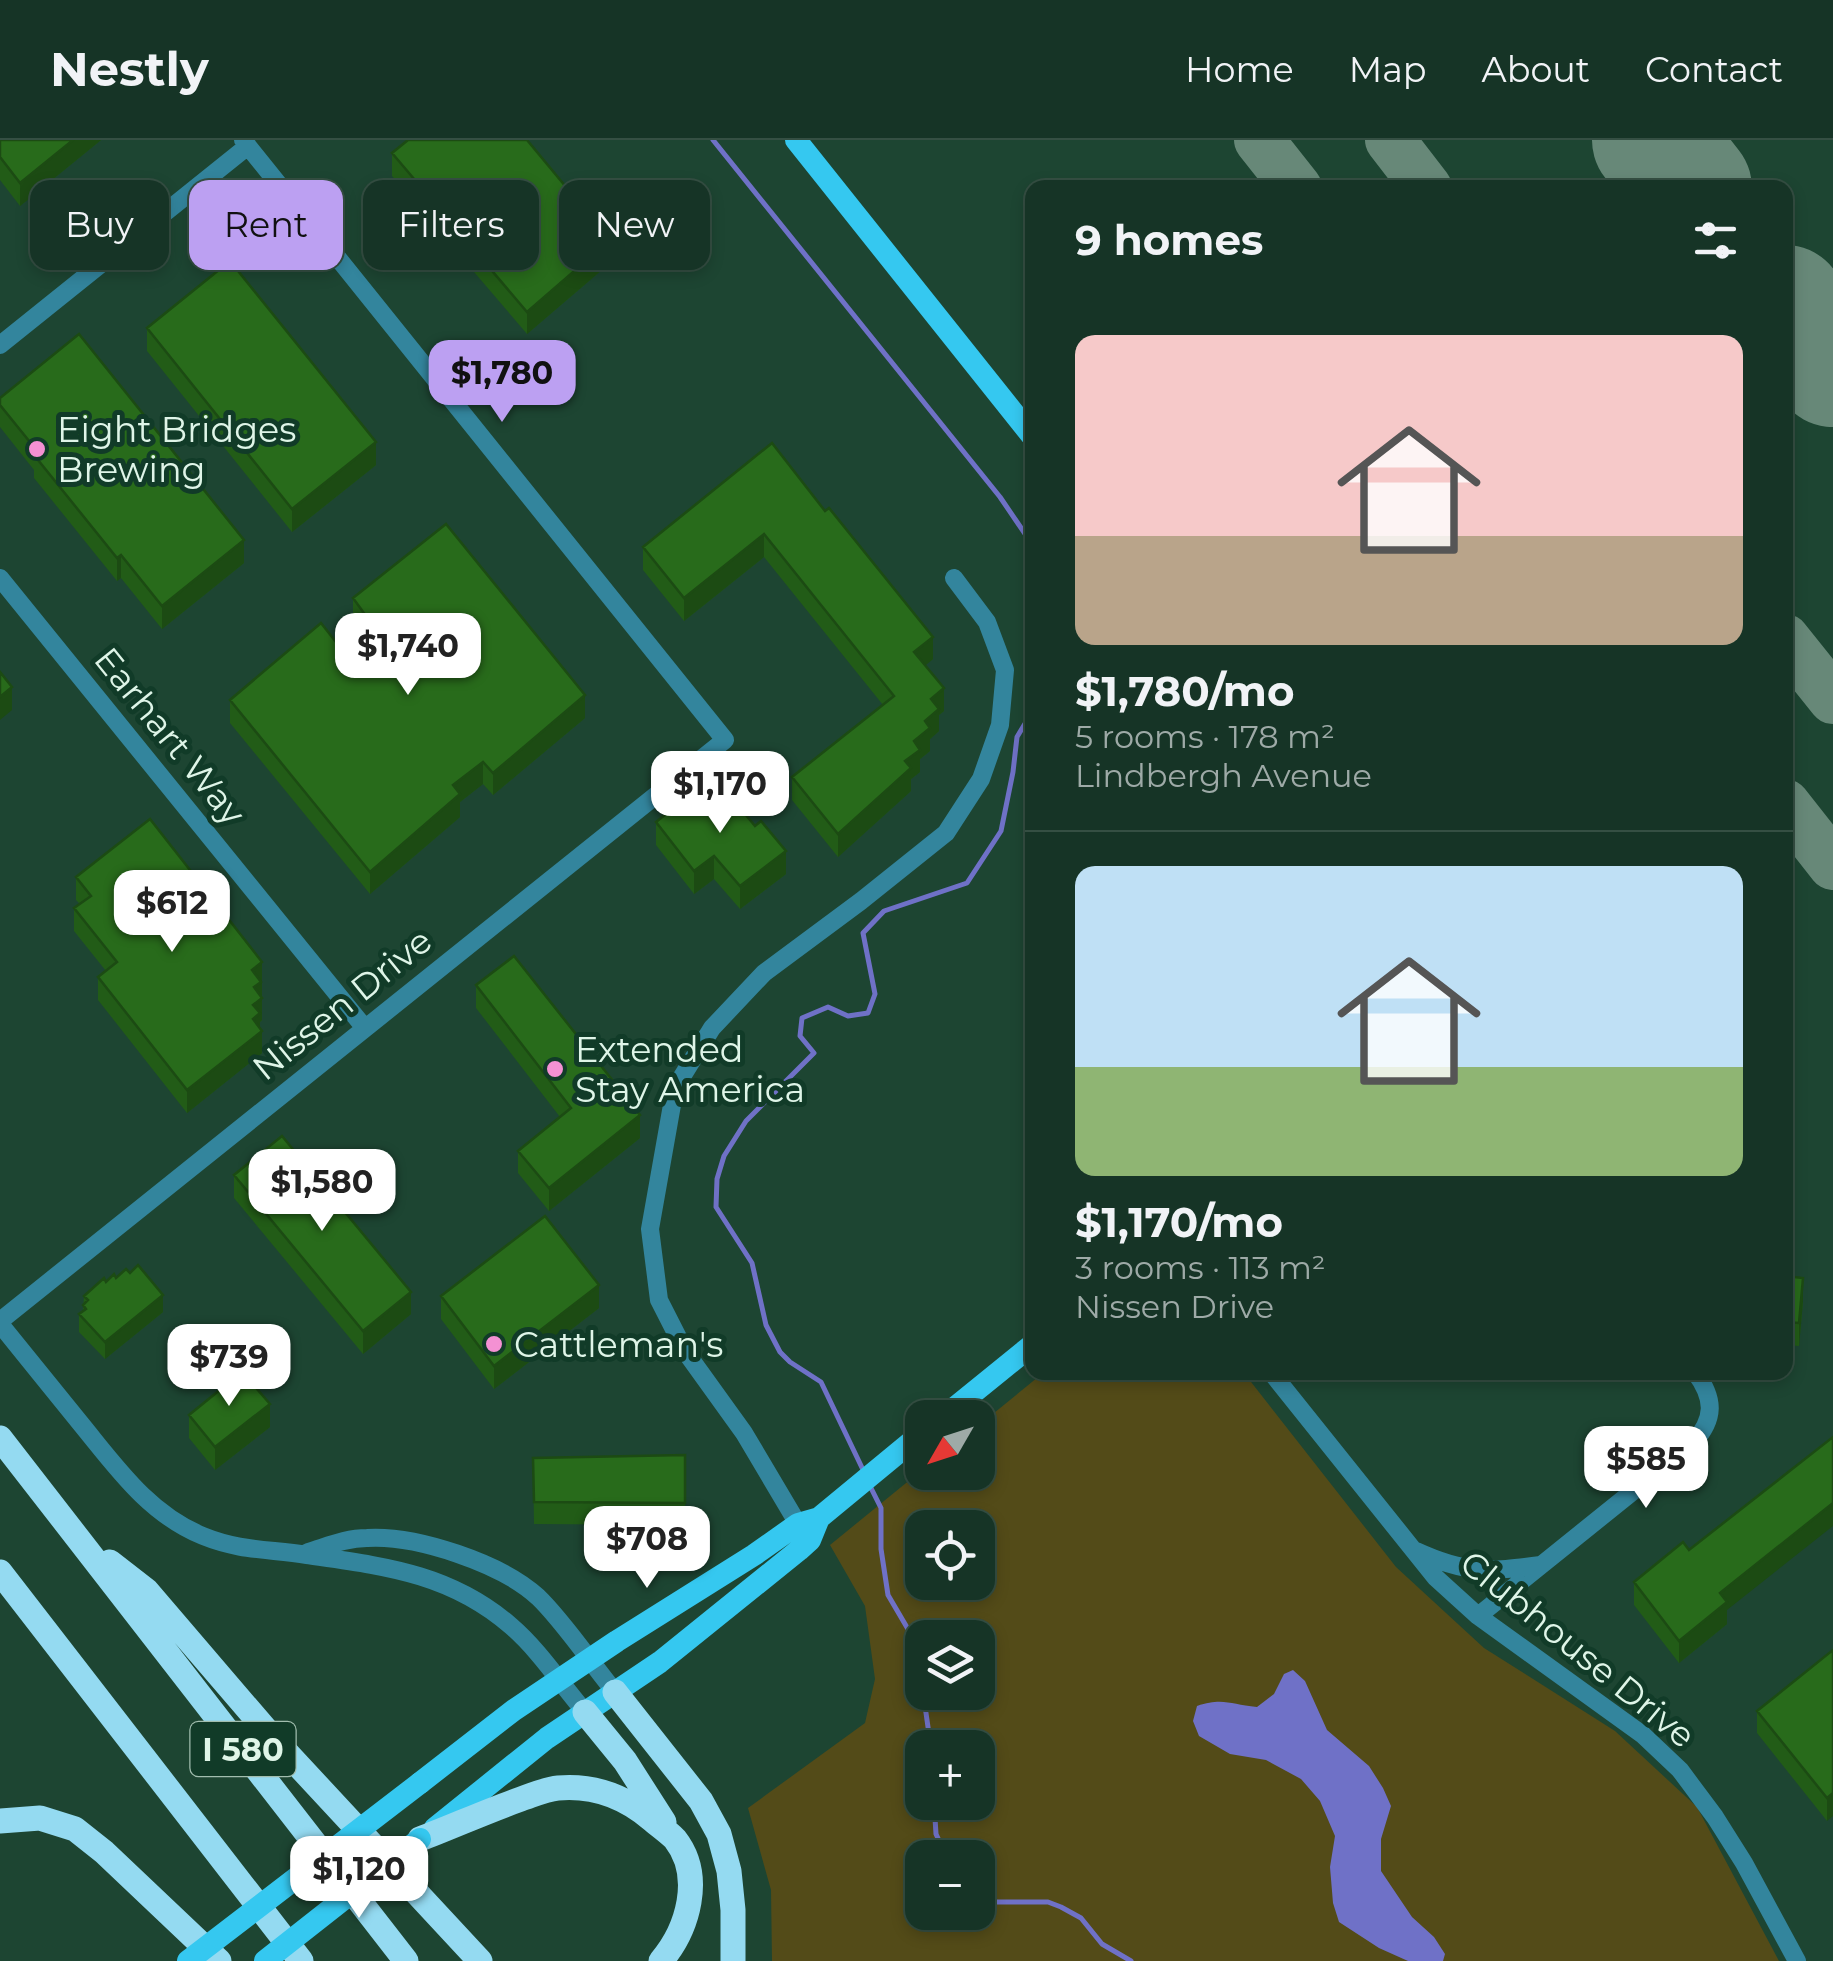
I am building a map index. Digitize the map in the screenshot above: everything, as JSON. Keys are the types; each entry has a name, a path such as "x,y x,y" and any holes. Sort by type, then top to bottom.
{"highway":[{"name":"I 580","path":"0,1438 406,1961"},
{"path":"80,1538 146,1590 272,1737 480,1961"},
{"name":"I 580","path":"0,1572 301,1961"},
{"path":"615,1692 700,1801 719,1834 729,1871 733,1961"},
{"path":"585,1712 625,1761 684,1859 690,1880 688,1916 662,1961"},
{"path":"420,1840 553,1788 588,1787 621,1798 675,1840"},
{"path":"0,1821 40,1818 74,1829 104,1852 219,1961"}],"main road":[{"path":"796,140 1025,427"},
{"path":"965,1400 1025,1354"},
{"path":"188,1961 514,1710 809,1521 905,1447"},
{"path":"266,1961 547,1738 660,1662 799,1550 810,1540 809,1521"}],"street":[{"path":"0,346 245,143"},
{"name":"Nissen Drive","path":"0,1322 725,740 245,143"},
{"name":"Earhart Way","path":"0,578 364,1027"},
{"path":"809,1521 685,1351 659,1300 650,1229 675,1088 712,1028 764,973 946,833 981,779 1000,725 1004,670 988,622 954,578"},
{"path":"0,1322 122,1477 160,1511 201,1536 247,1550 375,1564 442,1582 480,1602 511,1626 585,1712"},
{"name":"Clubhouse Drive","path":"1271,1380 1296,1403"},
{"name":"Clubhouse Drive","path":"1278,1380 1435,1577 1478,1616 1643,1735 1680,1770 1744,1863 1797,1961"},
{"path":"1478,1616 1693,1443 1706,1429 1711,1406 1700,1380"},
{"path":"303,1554 344,1540 370,1537 467,1556 512,1578 538,1597 615,1692"},
{"path":"1412,1550 1468,1570 1542,1565"}],"shaded area":[{"path":"1034,1380 1249,1380 1396,1567 1484,1648 1615,1731 1697,1807 1779,1961 772,1961 771,1890 748,1808 865,1723 875,1679 865,1606 830,1545 905,1484 905,1490 995,1490 995,1412"},
{"path":"1293,1670 1305,1681 1327,1730 1369,1766 1383,1788 1391,1806 1381,1839 1381,1871 1412,1917 1434,1937 1445,1954 1443,1961 1408,1961 1339,1922 1330,1867 1335,1836 1320,1801 1301,1779 1266,1760 1230,1754 1199,1736 1193,1721 1197,1706 1221,1702 1257,1707 1274,1694 1284,1674"}],"building":[{"path":"0,140 73,140 20,183 0,157"},
{"path":"408,140 527,140 560,180 559,270 575,270 527,312 491,270 539,270 539,180 415,180 392,153"},
{"path":"219,270 237,270 376,442 292,509 147,328"},
{"path":"79,334 244,540 162,606 121,555 117,558 34,455 38,452 0,405 0,398"},
{"path":"772,443 933,637 914,652 944,688 931,699 939,709 925,721 930,728 914,741 920,750 905,761 911,768 838,834 792,777 894,696 764,534 684,598 643,547"},
{"path":"446,524 585,695 493,773 483,762 453,785 460,794 370,872 230,700 321,623 347,656 377,631 353,598"},
{"path":"0,672 12,687 0,697"},
{"path":"726,791 755,826 761,821 786,851 740,886 714,856 694,871 656,822 694,792 703,804"},
{"path":"150,819 262,962 252,970 261,982 254,987 262,998 253,1005 260,1013 253,1019 262,1031 187,1090 98,977 117,962 74,908 91,896 76,877"},
{"name":"Extended Stay America","path":"514,956 640,1115 549,1188 518,1151 571,1108 476,985"},
{"path":"282,1136 411,1292 363,1331 234,1175"},
{"path":"545,1216 599,1285 494,1366 441,1296"},
{"path":"138,1265 163,1295 105,1342 79,1314 86,1309 83,1305 88,1300 84,1296 104,1278 106,1282 114,1274 116,1278 126,1269 130,1273"},
{"path":"1793,1277 1803,1278 1799,1323 1793,1323"},
{"path":"242,1372 270,1404 215,1447 189,1415"},
{"path":"1833,1437 1833,1503 1720,1593 1727,1602 1679,1641 1634,1582 1683,1542 1689,1550"},
{"path":"685,1455 685,1503 534,1502 533,1458"},
{"path":"1833,1650 1833,1793 1827,1798 1757,1711"}],"waterway":[{"path":"713,140 1000,497 1025,534"},
{"path":"865,1474 821,1382 780,1352 766,1325 752,1263 716,1207 717,1179 724,1156 746,1121 814,1053 800,1036 802,1018 828,1007 848,1016 868,1013 875,994 863,933 884,911 967,883 1001,831 1017,737 1025,724"},
{"path":"869,1484 881,1508 881,1549 888,1595 905,1624"},
{"path":"926,1710 928,1730"},
{"path":"935,1820 939,1840"},
{"path":"995,1902 1048,1902 1061,1907 1081,1918 1102,1944 1131,1961"}],"taxiway":[{"path":"1259,140 1291,180"},
{"path":"1390,140 1421,180"},
{"path":"1653,180 1703,140"},
{"path":"1793,649 1833,699"},
{"path":"1793,814 1833,865"}],"runway":[{"path":"1653,140 1685,180"},
{"path":"1793,316 1833,366"}],"place":[{"name":"Eight Bridges Brewing","path":"37,449"},
{"name":"Extended Stay America","path":"555,1069"},
{"name":"Cattleman's","path":"494,1344"}]}
